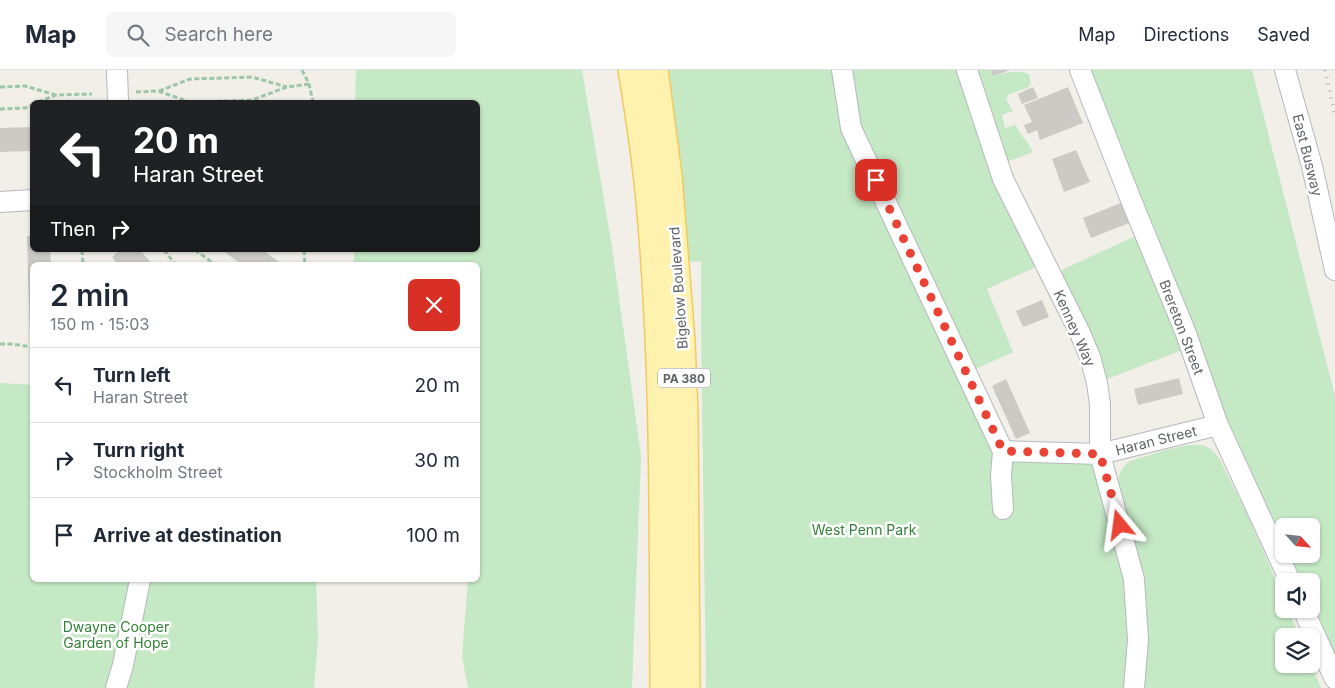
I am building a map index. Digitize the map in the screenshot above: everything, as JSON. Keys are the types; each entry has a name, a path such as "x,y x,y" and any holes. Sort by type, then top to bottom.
{"main road":[{"name":"Bigelow Boulevard","path":"632,70 650,213 657,325 661,436 663,688"},
{"name":"Bigelow Boulevard","path":"654,70 669,176 682,341 685,414 687,688"}],"street":[{"path":"117,70 124,97"},
{"path":"842,70 851,128 1003,451 1001,476 1003,509"},
{"name":"Kenney Way","path":"968,70 1003,179 1090,356 1100,404 1100,454 1134,579 1138,640 1134,688"},
{"name":"Brereton Street","path":"1080,70 1185,331 1218,425 1286,573"},
{"name":"East Busway","path":"1285,70 1312,166 1335,270"},
{"path":"0,202 30,200"},
{"name":"Haran Street","path":"1003,451 1100,454 1218,425"},
{"path":"116,688 123,665 140,582"},
{"path":"1307,618 1335,679"}],"path":[{"path":"302,70 309,84 313,100"},
{"path":"124,97 158,91 190,79 252,77 287,88"},
{"path":"252,100 287,88 309,84"},
{"path":"0,87 25,86 56,95 92,94"},
{"path":"158,91 184,100"},
{"path":"43,100 56,95"},
{"path":"0,109 25,108 30,106"},
{"path":"166,252 174,262"},
{"path":"198,252 212,262"},
{"path":"0,344 30,347"}],"green space":[{"path":"356,70 582,70 612,247 641,456 632,688 468,688 462,656 468,582 480,582 480,262 354,262 354,252 480,252 480,100 355,100"},
{"name":"West Penn Park","path":"667,70 967,70 1045,263 987,289 1013,352 967,373 1003,451 1100,454 1122,505 1118,481 1121,471 1130,461 1184,446 1200,445 1211,449 1219,458 1248,516 1275,578 1275,618 1292,618 1296,628 1275,628 1275,673 1315,673 1321,688 706,688 701,261 688,262 685,210"},
{"path":"977,70 991,70 994,76 1012,72 1029,74 1031,84 1027,88 1009,94 1006,99 1013,111 1002,115 1005,128 1016,125 1033,152 1006,162"},
{"path":"1080,70 1252,70 1335,396 1335,679 1320,635 1320,628 1318,628 1314,618 1320,618 1320,573 1287,573 1282,563 1320,563 1320,518 1275,518 1275,546 1190,347 1097,383 1051,275 1144,232"},
{"name":"Dwayne Cooper Garden of Hope","path":"0,383 30,385 30,582 316,582 318,638 314,688 0,688"}],"building":[{"path":"991,70 1010,70 993,76"},
{"path":"1033,87 1038,98 1022,104 1018,94"},
{"path":"1068,87 1083,123 1040,140 1037,130 1028,134 1024,125 1032,122 1024,105"},
{"path":"30,127 30,151 0,152 0,128"},
{"path":"1076,150 1090,182 1064,192 1052,159"},
{"path":"1121,203 1129,223 1091,238 1083,218"},
{"path":"27,236 30,236 30,252 50,252 51,262 30,262 30,339"},
{"path":"118,252 142,252 150,262 116,262 112,257"},
{"path":"225,252 266,252 279,262 238,262"},
{"path":"1042,300 1049,317 1023,327 1016,311"},
{"path":"1179,378 1183,394 1138,405 1134,389"},
{"path":"1006,379 1030,433 1016,439 992,386"}],"railway":[{"path":"1325,70 1335,116"}],"route":[{"path":"876,180 1003,451 1100,454 1120,525"}]}
